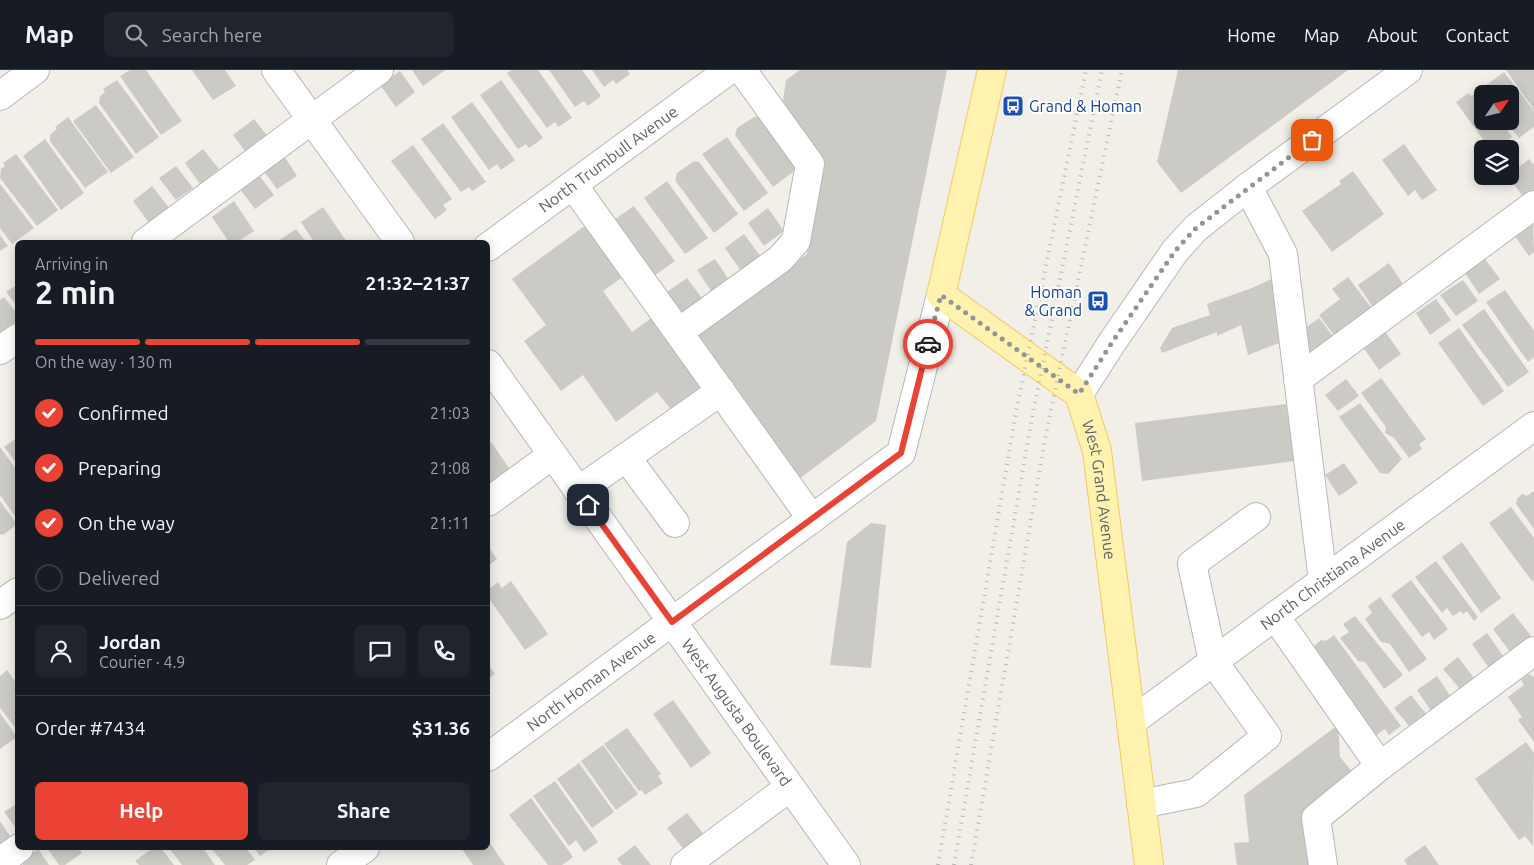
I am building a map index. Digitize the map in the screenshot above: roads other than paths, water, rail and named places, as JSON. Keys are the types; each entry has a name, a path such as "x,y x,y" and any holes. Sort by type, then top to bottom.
{"main road":[{"path":"992,70 941,295 1079,394"},
{"name":"West Grand Avenue","path":"1079,394 1097,451 1148,865"}],"street":[{"path":"0,96 35,70"},
{"path":"276,70 399,240"},
{"path":"149,240 380,70"},
{"name":"North Trumbull Avenue","path":"490,246 729,70"},
{"path":"679,332 780,259 796,241 810,164 742,70"},
{"path":"1079,394 1175,251 1196,228 1248,187 1408,70"},
{"path":"573,185 812,519"},
{"path":"1248,187 1283,254 1323,581"},
{"path":"1298,378 1534,205"},
{"name":"North Homan Avenue","path":"490,756 901,453 941,295"},
{"path":"0,350 15,340"},
{"name":"West Augusta Boulevard","path":"490,367 846,865"},
{"path":"578,491 721,391"},
{"name":"North Christiana Avenue","path":"1131,722 1534,426"},
{"path":"490,501 552,455"},
{"path":"626,457 675,523"},
{"path":"1141,804 1196,792 1267,736 1213,661 1192,564 1256,517"},
{"path":"0,605 15,594"},
{"path":"1275,616 1380,766"},
{"path":"1323,865 1316,818 1380,766 1534,652"},
{"path":"685,865 790,787"},
{"path":"0,862 17,850"}],"railway":[{"path":"938,865 1016,412 1086,70"},
{"path":"954,865 1031,423 1102,70"},
{"path":"971,865 1046,434 1122,70"}],"place":[{"name":"Grand & Homan","path":"1013,106"},
{"name":"Homan & Grand","path":"1098,301"}]}
